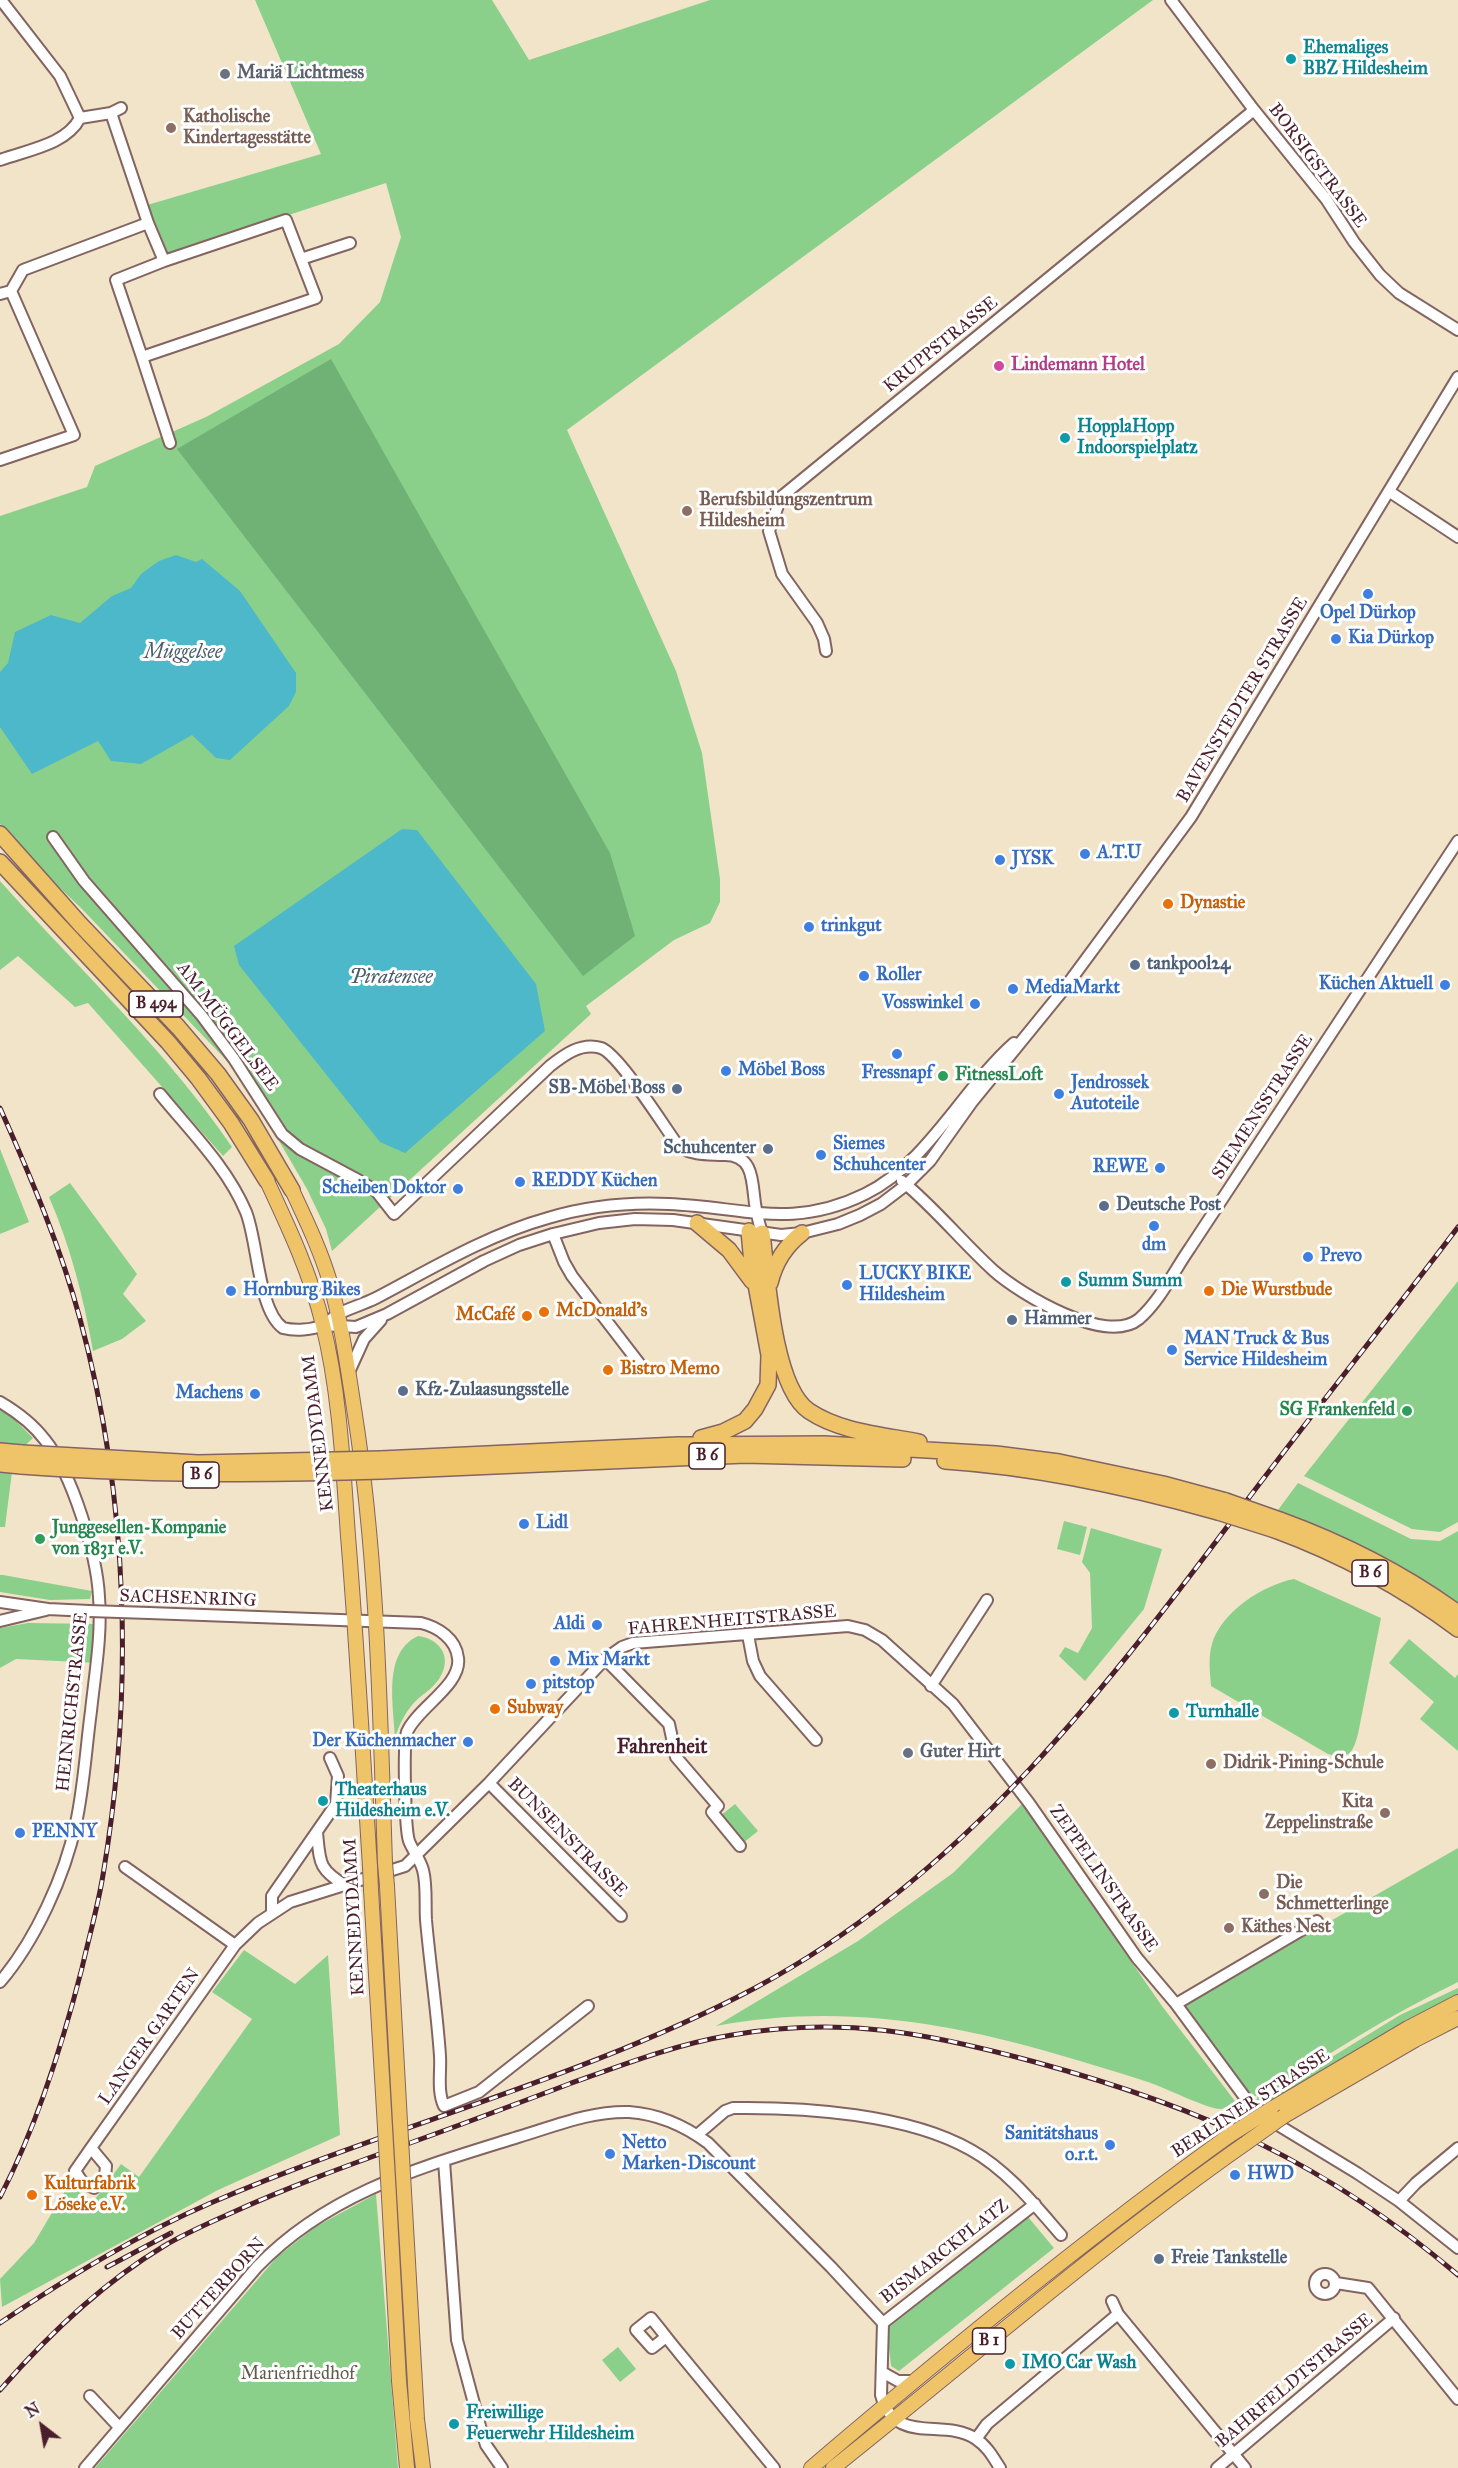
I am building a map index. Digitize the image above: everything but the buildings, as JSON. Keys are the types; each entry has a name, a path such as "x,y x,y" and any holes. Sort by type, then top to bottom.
{"highway":[{"name":"B 494","path":"0,834 80,924 178,1027 218,1074 251,1120 292,1190"},
{"name":"B 494","path":"0,862 168,1042 231,1123 267,1181"},
{"path":"697,1223 729,1250 763,1287 782,1369 792,1393 810,1412 866,1432 996,1454"},
{"path":"678,1445 734,1428 750,1415 768,1384 769,1355 756,1232"},
{"path":"763,1287 779,1258 802,1233"},
{"name":"B 6","path":"381,1465 678,1445 824,1444 996,1454 1034,1465"},
{"name":"B 6","path":"0,1451 22,1460"},
{"name":"B 6","path":"0,1464 22,1460 381,1465 745,1455 1034,1465 1059,1468 1159,1495 1222,1507 1278,1525 1312,1532 1395,1573 1458,1613"},
{"name":"B 6","path":"1278,1525 1358,1566 1418,1601 1458,1629"}],"main road":[{"name":"KENNEDYDAMM","path":"267,1181 294,1239 323,1325 342,1445 370,1867 399,2381 407,2468"},
{"name":"B 494","path":"292,1190 322,1258 339,1321"},
{"name":"KENNEDYDAMM","path":"339,1321 359,1441 370,1531 376,1623 385,1863 416,2409 423,2468"},
{"name":"BERLINER STRASSE","path":"1079,2258 1166,2181 1230,2135 1408,2028 1458,2002"},
{"name":"BERLINER STRASSE","path":"1079,2258 1284,2116 1415,2040 1458,2018"},
{"name":"B 1","path":"811,2468 915,2381 1079,2258"},
{"name":"B 1","path":"833,2468 895,2418 1079,2258"}],"street":[{"path":"0,159 59,139 76,127 80,118 60,76 2,0"},
{"name":"BORSIGSTRASSE","path":"1171,0 1254,110 1326,199 1354,242 1380,275 1399,293 1458,330"},
{"path":"80,118 116,110 148,223 164,261"},
{"name":"KRUPPSTRASSE","path":"826,651 818,623 782,574 769,531 781,496 1254,110"},
{"path":"141,357 316,298 286,220 164,261 116,280 141,357 170,443"},
{"path":"0,460 74,435 5,293 23,270 148,223"},
{"path":"301,259 350,243"},
{"name":"BAVENSTEDTER STRASSE","path":"339,1321 356,1327 387,1314 484,1261 553,1234 598,1223 635,1219 697,1223 756,1232 802,1233 838,1224 860,1215 881,1204 906,1185 930,1161 972,1102 1109,932 1191,817 1458,377"},
{"path":"1390,492 1458,537"},
{"name":"AM MÜGGELSEE","path":"53,837 84,881 202,1016 234,1059 282,1134 300,1149 375,1191 394,1214 550,1066 579,1047 606,1050 613,1055 679,1147 693,1155 733,1155 744,1161 751,1170 754,1180 757,1213"},
{"name":"SIEMENSSTRASSE","path":"894,1175 995,1272 1059,1312 1090,1324 1112,1327 1137,1320 1153,1303 1190,1248 1458,842"},
{"name":"BAVENSTEDTER STRASSE","path":"323,1325 339,1321 368,1302 477,1245 548,1218 597,1206 634,1203 672,1204 788,1215 835,1207 867,1194 894,1175 967,1097 998,1057 1034,1025"},
{"path":"160,1094 230,1178 247,1215 269,1311 273,1319 283,1328 291,1330 323,1325"},
{"path":"756,1232 757,1213"},
{"path":"553,1234 572,1275 642,1367"},
{"path":"348,1376 364,1339 387,1314"},
{"name":"HEINRICHSTRASSE","path":"0,1402 45,1439 64,1472 89,1543 99,1598 97,1664 76,1824 57,1882 34,1932 0,1982"},
{"path":"931,1686 987,1600"},
{"name":"SACHSENRING","path":"0,1602 48,1609 421,1623 434,1626 444,1634 454,1648 458,1659 452,1680 417,1717 407,1732 405,1751 408,1840 417,1855"},
{"path":"0,1621 48,1609"},
{"name":"FAHRENHEITSTRASSE","path":"417,1855 489,1783 605,1659 622,1647 633,1643 848,1626 865,1630 882,1640 953,1704 1005,1771"},
{"path":"748,1635 753,1660 760,1676 816,1740"},
{"path":"605,1659 669,1724 675,1757 718,1806 712,1812 740,1846"},
{"path":"272,1912 273,1896 336,1804 339,1796 338,1776 330,1758"},
{"name":"ZEPPELINSTRASSE","path":"1005,1771 1137,1958 1176,2004 1255,2111 1326,2152 1399,2201 1458,2248"},
{"name":"BUNSENSTRASSE","path":"489,1783 621,1916"},
{"path":"317,1832 320,1860 327,1874 346,1886"},
{"path":"417,1855 423,1871 440,2058 441,2099 444,2106 479,2092 588,2006"},
{"name":"LANGER GARTEN","path":"91,2148 235,1945 272,1912 290,1902 405,1866 417,1855"},
{"path":"125,1867 235,1945"},
{"path":"1176,2004 1317,1921"},
{"path":"698,2135 725,2111 733,2108 833,2113 878,2119 924,2130 972,2150 1002,2173 1035,2204"},
{"name":"BUTTERBORN","path":"85,2468 239,2287 283,2242 328,2209 358,2193 444,2161 598,2114 643,2114 667,2120 698,2135 884,2323"},
{"path":"1399,2201 1416,2183 1458,2148"},
{"path":"444,2161 457,2340 486,2445 502,2468"},
{"name":"BISMARCKPLATZ","path":"884,2406 881,2395 884,2323 1035,2204 1061,2235"},
{"path":"1336,2283 1368,2288 1458,2399"},
{"path":"1112,2301 1118,2314 1245,2468"},
{"path":"976,2439 987,2424 1118,2314"},
{"name":"BAHRFELDTSTRASSE","path":"1217,2468 1394,2318"},
{"path":"666,2337 774,2468"},
{"path":"882,2372 898,2381 915,2381"},
{"path":"90,2396 119,2427"},
{"path":"884,2406 906,2426 955,2432 976,2439 989,2450 1000,2468"}],"green space":[{"path":"255,0 492,0 529,60 710,0 1153,0 567,430 676,671 702,753 720,879 720,902 710,923 674,940 586,1006 591,1014 332,1251 326,1229 307,1189 261,1110 228,1062 81,908 25,855 0,824 0,516 87,487 95,466 206,417 339,344 380,302 401,237 386,183 158,258 137,208 321,154"},
{"path":"331,359 610,853 635,936 583,976 177,449"},
{"path":"0,881 179,1077 232,1147 223,1156 88,1003 75,1007 18,956 0,970"},
{"path":"0,1149 29,1222 0,1234"},
{"path":"70,1183 137,1274 123,1294 146,1321 122,1339 93,1351 76,1272 49,1197"},
{"name":"SG Frankenfeld","path":"1458,1281 1458,1522 1440,1532 1412,1529 1304,1476"},
{"path":"0,1410 13,1418 33,1438 14,1456 5,1527 0,1527"},
{"path":"1298,1483 1411,1539 1440,1541 1458,1531 1458,1602 1320,1527 1278,1510"},
{"path":"1064,1521 1087,1527 1080,1555 1057,1549"},
{"path":"1091,1528 1162,1549 1144,1609 1085,1681 1059,1656 1065,1647 1078,1653 1092,1628 1090,1573 1082,1562"},
{"path":"0,1575 92,1591 90,1599 50,1600 0,1592"},
{"path":"1294,1579 1381,1618 1358,1734 1352,1751 1345,1756 1328,1754 1211,1686 1212,1644 1224,1621 1257,1594 1269,1587"},
{"path":"28,1623 101,1624 99,1663 16,1659 0,1668 0,1628"},
{"path":"418,1636 438,1645 445,1657 445,1664 436,1683 415,1701 400,1724 395,1738 392,1696 395,1667 399,1654"},
{"path":"1409,1639 1455,1678 1458,1674 1458,1751 1420,1719 1434,1702 1389,1663"},
{"path":"735,1804 758,1831 743,1843 720,1816"},
{"path":"1022,1804 1162,2006 1238,2105 1222,2109 1214,2108 1148,2082 1014,2042 930,2025 846,2016 803,2016 716,2026 858,1941 953,1873"},
{"path":"1458,1848 1458,1982 1358,2036 1256,2102 1258,2095 1253,2097 1184,2005"},
{"path":"244,1950 295,1984 328,1955 340,2135 218,2190 2,2307 0,2279 34,2243 69,2184 93,2202 121,2164 139,2177 252,2019 212,1992"},
{"path":"1458,1988 1458,1998 1266,2107 1262,2104 1314,2068 1400,2015"},
{"name":"Marienfriedhof","path":"376,2194 398,2468 95,2468 277,2257 315,2227"},
{"path":"1028,2217 1054,2248 899,2371 891,2366 887,2329"},
{"path":"618,2347 636,2369 620,2382 602,2360"}],"water":[{"name":"Müggelsee","path":"176,555 196,562 202,559 240,591 296,673 296,692 289,706 230,760 216,758 192,735 141,764 111,761 98,741 32,774 0,727 0,672 8,663 15,632 51,615 80,623 112,596 131,588 141,574 159,561"},
{"name":"Piratensee","path":"402,829 417,830 536,984 545,1031 405,1153 380,1142 239,965 234,946"}],"railway":[{"path":"0,1108 64,1266 80,1319 96,1387 109,1456 117,1526 122,1666 113,1806 96,1910 57,2056 26,2142 0,2197"},
{"path":"0,2323 104,2258 158,2228 213,2202 348,2149 555,2075 690,2020 755,1988 831,1942 901,1890 967,1832 1029,1770 1088,1704 1144,1635 1458,1227"},
{"path":"0,2390 56,2330 97,2294 164,2246 204,2225 319,2177 629,2063 670,2049 711,2039 772,2030 811,2027 848,2028 885,2030 921,2036 1035,2062 1153,2099 1259,2143 1310,2170 1360,2201 1458,2275"},
{"path":"107,2267 171,2233"}],"place":[{"name":"Ehemaliges BBZ Hildesheim","path":"1291,59"},
{"name":"Mariä Lichtmess","path":"225,74"},
{"name":"Katholische Kindertagesstätte","path":"171,128"},
{"name":"Lindemann Hotel","path":"999,366"},
{"name":"HopplaHopp Indoorspielplatz","path":"1065,438"},
{"name":"Berufsbildungszentrum Hildesheim","path":"687,511"},
{"name":"Opel Dürkop","path":"1368,594"},
{"name":"Kia Dürkop","path":"1336,639"},
{"name":"A.T.U","path":"1085,854"},
{"name":"JYSK","path":"1000,860"},
{"name":"Dynastie","path":"1168,904"},
{"name":"trinkgut","path":"809,927"},
{"name":"tankpool24","path":"1135,965"},
{"name":"Roller","path":"864,976"},
{"name":"Küchen Aktuell","path":"1445,985"},
{"name":"MediaMarkt","path":"1013,989"},
{"name":"Vosswinkel","path":"975,1004"},
{"name":"Fressnapf","path":"897,1054"},
{"name":"Möbel Boss","path":"726,1071"},
{"name":"FitnessLoft","path":"943,1076"},
{"name":"SB-Möbel Boss","path":"677,1089"},
{"name":"Jendrossek Autoteile","path":"1059,1094"},
{"name":"Schuhcenter","path":"768,1149"},
{"name":"Siemes Schuhcenter","path":"821,1155"},
{"name":"REWE","path":"1160,1168"},
{"name":"REDDY Küchen","path":"520,1182"},
{"name":"Scheiben Doktor","path":"458,1189"},
{"name":"Deutsche Post","path":"1104,1206"},
{"name":"dm","path":"1154,1226"},
{"name":"Prevo","path":"1308,1257"},
{"name":"Summ Summ","path":"1066,1282"},
{"name":"LUCKY BIKE Hildesheim","path":"847,1285"},
{"name":"Hornburg Bikes","path":"231,1291"},
{"name":"Die Wurstbude","path":"1209,1291"},
{"name":"McDonald's","path":"544,1312"},
{"name":"McCafé","path":"527,1316"},
{"name":"Hammer","path":"1012,1320"},
{"name":"MAN Truck & Bus Service Hildesheim","path":"1172,1350"},
{"name":"Bistro Memo","path":"608,1370"},
{"name":"Kfz-Zulaasungsstelle","path":"403,1391"},
{"name":"Machens","path":"255,1394"},
{"name":"SG Frankenfeld","path":"1407,1411"},
{"name":"Lidl","path":"524,1524"},
{"name":"Junggesellen-Kompanie von 1831 e.V.","path":"40,1539"},
{"name":"Aldi","path":"597,1625"},
{"name":"Mix Markt","path":"555,1661"},
{"name":"pitstop","path":"531,1684"},
{"name":"Subway","path":"495,1709"},
{"name":"Turnhalle","path":"1174,1713"},
{"name":"Der Küchenmacher","path":"468,1742"},
{"name":"Guter Hirt","path":"908,1753"},
{"name":"Didrik-Pining-Schule","path":"1211,1764"},
{"name":"Theaterhaus Hildesheim e.V.","path":"323,1801"},
{"name":"Kita Zeppelinstraße","path":"1385,1813"},
{"name":"PENNY","path":"20,1833"},
{"name":"Die Schmetterlinge","path":"1264,1894"},
{"name":"Käthes Nest","path":"1229,1928"},
{"name":"Sanitätshaus o.r.t.","path":"1110,2145"},
{"name":"Netto Marken-Discount","path":"610,2154"},
{"name":"HWD","path":"1235,2175"},
{"name":"Kulturfabrik Löseke e.V.","path":"32,2195"},
{"name":"Freie Tankstelle","path":"1159,2259"},
{"name":"IMO Car Wash","path":"1010,2364"},
{"name":"Freiwillige Feuerwehr Hildesheim","path":"454,2424"}],"district":[{"name":"Fahrenheit","path":"662,1748"}]}
